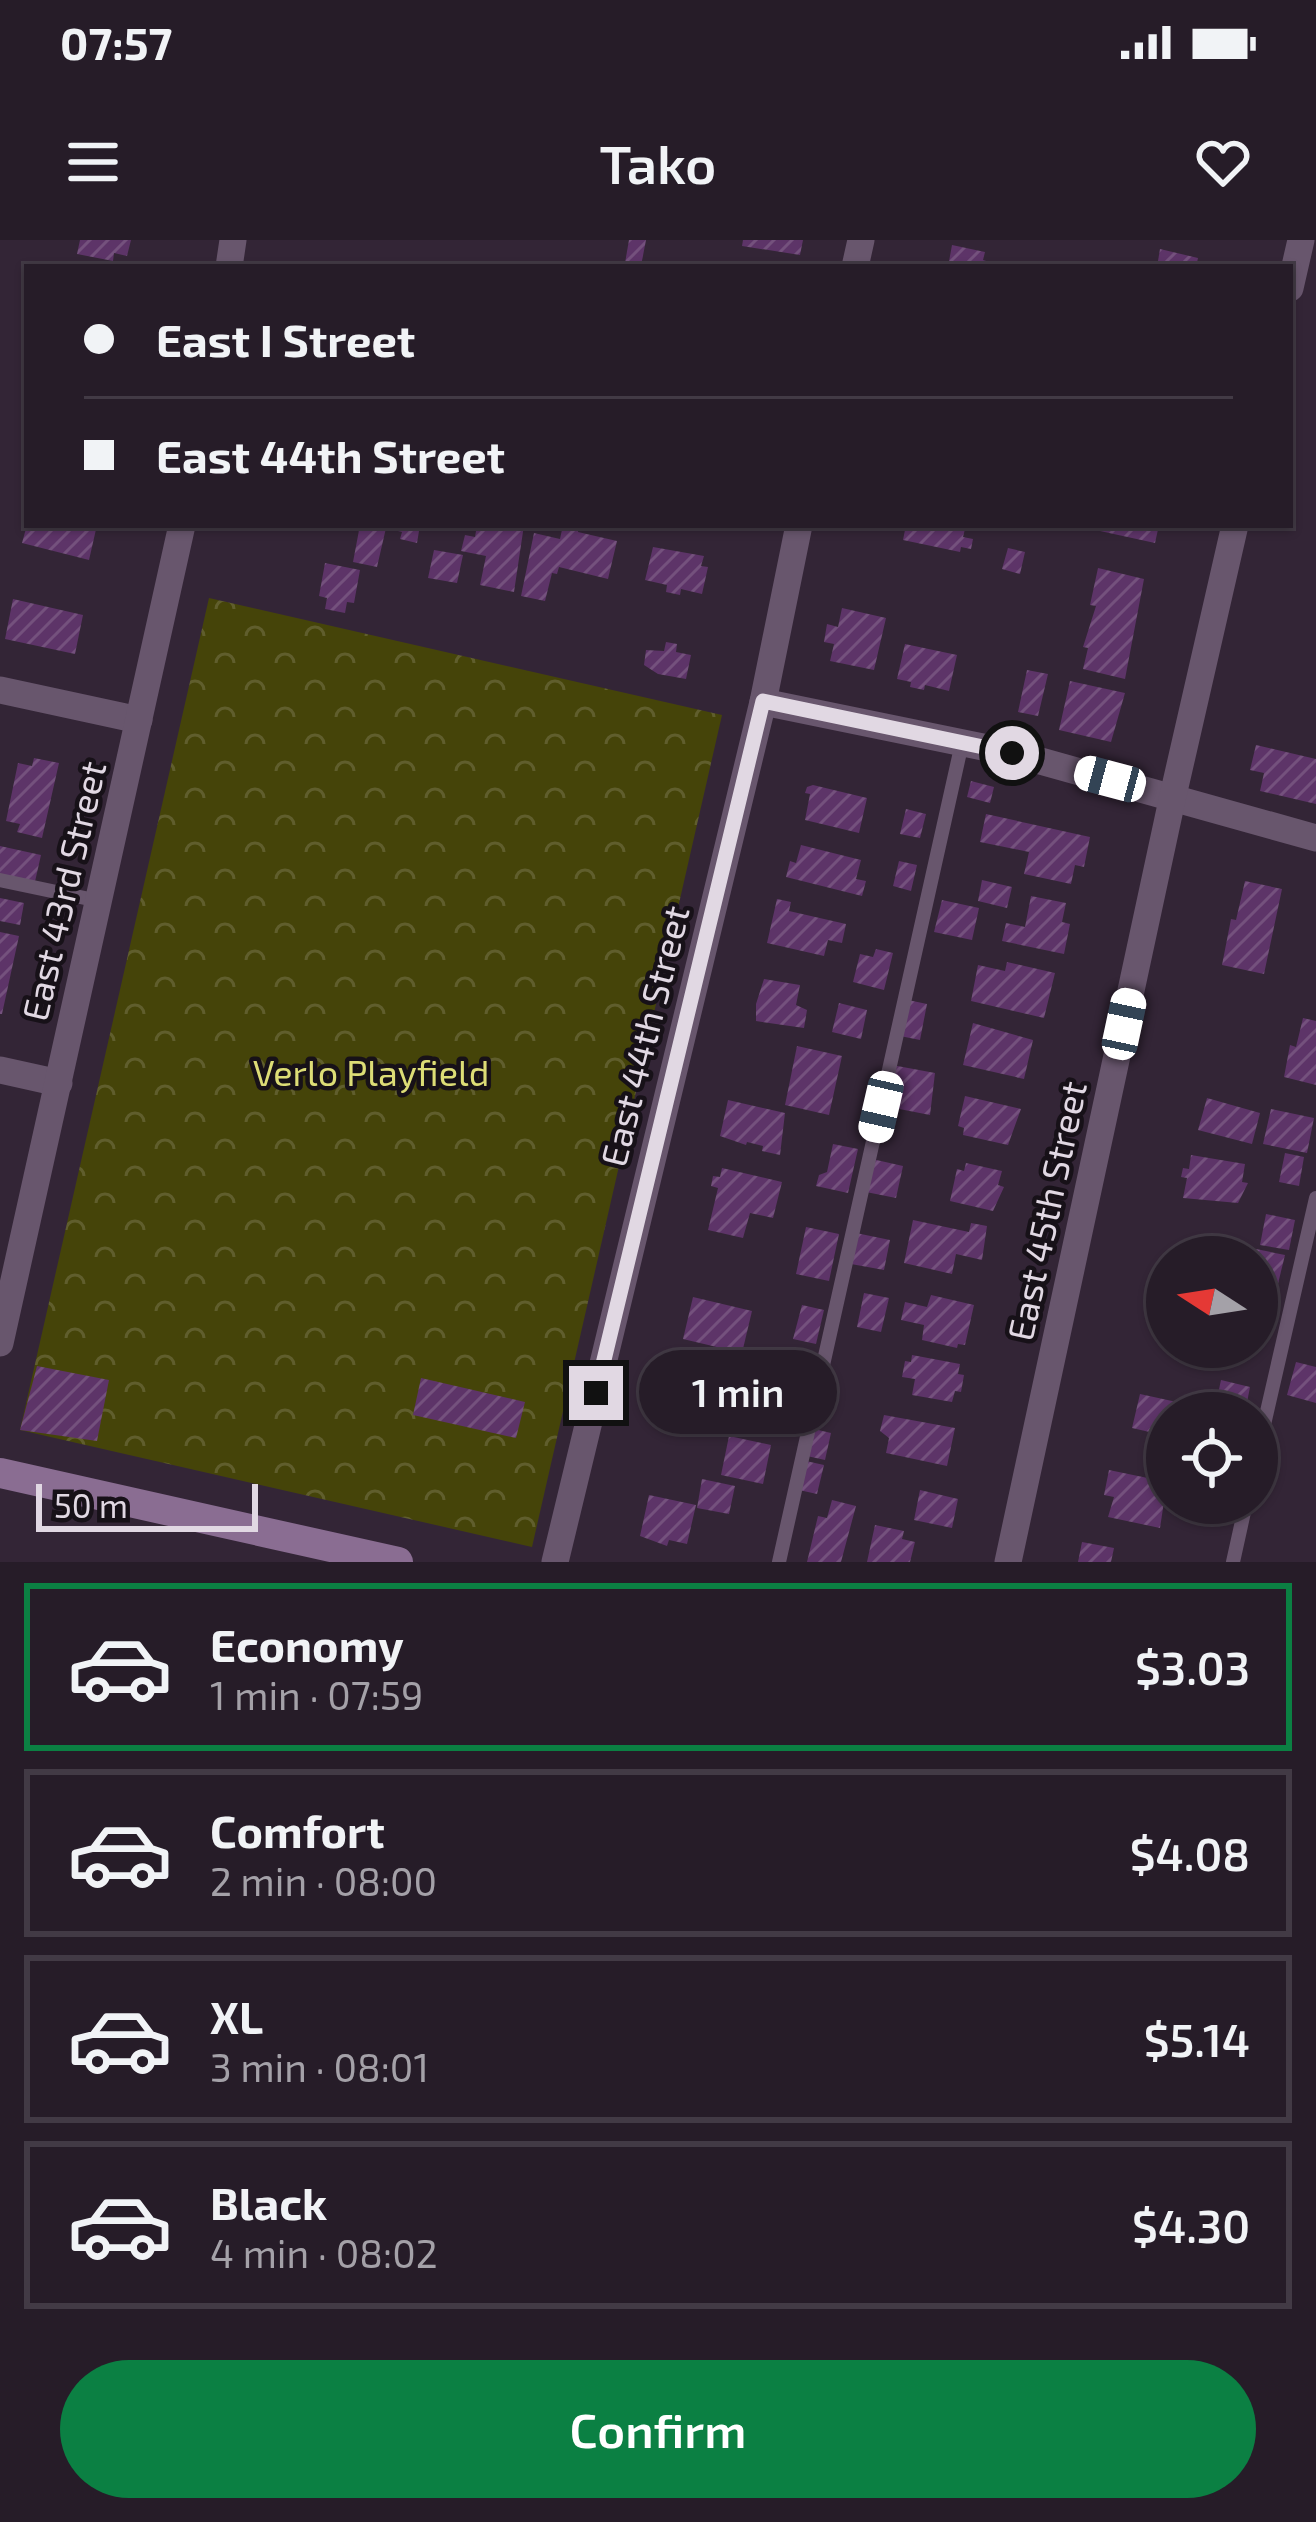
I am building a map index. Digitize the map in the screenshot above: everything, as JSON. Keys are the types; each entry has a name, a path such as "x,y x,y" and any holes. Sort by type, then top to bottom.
{"main road":[{"path":"0,1474 398,1562"}],"street":[{"path":"1293,275 1301,240"},
{"name":"East 43rd Street","path":"0,1343 9,1261 59,1083 181,528"},
{"name":"East 44th Street","path":"555,1562 763,701 799,528"},
{"name":"East 45th Street","path":"1008,1562 1234,528"},
{"path":"0,690 140,720"},
{"path":"763,701 1110,779 1316,838"},
{"path":"0,1070 59,1083"}],"lane":[{"path":"779,1562 962,743"},
{"path":"0,880 99,901"},
{"path":"1271,1392 1316,1198"},
{"path":"1233,1562 1241,1524"}],"green space":[{"name":"Verlo Playfield","path":"209,598 722,715 532,1547 20,1430"}],"building":[{"path":"80,240 131,240 127,256 114,253 113,261 77,254"},
{"path":"629,240 646,240 641,264 625,263"},
{"path":"743,240 803,240 800,255 742,246"},
{"path":"952,245 985,252 983,260 995,264 949,264"},
{"path":"1160,249 1198,258 1197,264 1158,264"},
{"path":"26,528 96,528 89,560 22,543"},
{"path":"359,528 386,528 377,567 353,562"},
{"path":"386,528 420,528 417,543 400,539 402,532"},
{"path":"476,528 524,528 514,592 480,585 486,556 461,551 465,535 475,537"},
{"path":"562,528 579,528 578,532 617,541 608,579 559,567 557,574 552,573 545,601 521,596 534,533 560,539"},
{"path":"905,528 965,528 963,537 973,539 971,549 961,547 960,552 903,540"},
{"path":"1101,528 1158,528 1155,543"},
{"path":"653,547 704,556 701,566 708,567 702,594 681,589 680,595 666,592 667,585 645,580"},
{"path":"1008,548 1025,552 1020,574 1002,569"},
{"path":"434,550 463,555 457,583 428,578"},
{"path":"325,563 360,570 354,603 347,602 345,613 325,609 327,598 319,596"},
{"path":"1098,568 1144,579 1125,679 1083,669 1088,648 1083,647 1096,606 1090,605"},
{"path":"13,599 83,615 75,654 5,639"},
{"path":"842,608 886,618 874,670 830,661 834,644 824,642 827,624 838,627"},
{"path":"666,642 677,644 676,652 691,655 686,679 658,674 644,665 646,650 664,651"},
{"path":"905,644 957,655 949,691 910,687 911,682 897,679"},
{"path":"1027,670 1048,674 1038,716 1018,712"},
{"path":"1070,681 1125,693 1111,742 1059,730"},
{"path":"1256,745 1316,759 1316,804 1260,791 1264,773 1250,770"},
{"path":"34,758 59,763 42,838 17,832 20,824 6,821 18,763 32,766"},
{"path":"971,781 994,787 990,803 967,797"},
{"path":"813,785 867,798 859,833 805,820 810,794 805,793"},
{"path":"906,809 926,814 920,838 900,834"},
{"path":"986,814 1090,837 1084,867 1075,865 1071,884 1024,874 1029,852 980,842"},
{"path":"801,845 861,860 856,879 866,881 862,896 786,877"},
{"path":"0,846 41,855 34,886 0,878"},
{"path":"899,861 917,865 911,891 893,886"},
{"path":"982,880 1012,887 1007,908 978,901"},
{"path":"1245,881 1282,889 1264,974 1222,965"},
{"path":"1031,896 1066,903 1062,922 1070,924 1064,954 1002,941 1006,923 1025,927"},
{"path":"0,898 24,903 20,925 0,921"},
{"path":"777,899 791,902 789,911 846,924 842,943 828,940 824,956 767,943"},
{"path":"942,900 979,908 972,940 934,932"},
{"path":"0,932 19,936 2,1014 0,1014"},
{"path":"876,949 893,953 884,990 853,982 860,954 873,957"},
{"path":"1007,962 1055,973 1044,1018 971,1001 978,965 1005,971"},
{"path":"764,979 800,985 796,1005 807,1010 804,1028 756,1021"},
{"path":"908,1000 927,1004 920,1040 900,1036"},
{"path":"839,1003 867,1010 861,1039 832,1032"},
{"path":"1303,1018 1316,1021 1316,1085 1284,1077 1290,1045 1296,1047"},
{"path":"973,1023 1033,1040 1024,1079 963,1065"},
{"path":"797,1046 842,1056 829,1115 785,1105"},
{"path":"892,1065 935,1073 930,1115 884,1106"},
{"path":"965,1096 1021,1109 1008,1145 963,1135 964,1128 958,1126"},
{"path":"1207,1098 1260,1113 1252,1144 1198,1130"},
{"path":"728,1100 785,1113 780,1155 720,1136"},
{"path":"1271,1109 1314,1118 1307,1153 1263,1144"},
{"path":"833,1144 858,1149 848,1193 816,1186 819,1175 827,1172"},
{"path":"1285,1153 1304,1157 1299,1186 1279,1182"},
{"path":"1191,1155 1245,1164 1242,1182 1248,1183 1238,1203 1183,1198 1187,1178 1181,1177 1183,1168 1189,1169"},
{"path":"872,1159 903,1166 896,1198 866,1192"},
{"path":"966,1163 1002,1171 998,1185 1004,1187 993,1211 950,1201 957,1169 964,1171"},
{"path":"722,1168 782,1182 773,1218 750,1213 743,1238 708,1230 718,1188 711,1186 713,1176 720,1177"},
{"path":"1266,1214 1295,1220 1289,1250 1278,1248 1278,1236 1262,1236"},
{"path":"913,1220 969,1232 971,1223 987,1226 982,1260 956,1254 952,1274 904,1263"},
{"path":"806,1227 839,1234 829,1281 796,1274"},
{"path":"856,1233 890,1240 884,1270 851,1264"},
{"path":"1278,1254 1285,1255 1278,1284"},
{"path":"864,1293 889,1298 881,1332 857,1327"},
{"path":"931,1295 974,1305 965,1345 957,1348 922,1340 924,1325 901,1320 905,1302 927,1307"},
{"path":"693,1297 752,1311 742,1353 683,1339"},
{"path":"802,1305 824,1310 816,1344 793,1339"},
{"path":"912,1355 960,1364 958,1374 964,1375 961,1392 955,1391 952,1402 912,1395 915,1379 902,1377 905,1361 911,1362"},
{"path":"1296,1362 1316,1367 1316,1403 1287,1395"},
{"path":"37,1366 109,1380 97,1441 20,1430"},
{"path":"421,1378 525,1402 516,1438 413,1415"},
{"path":"1221,1380 1250,1387 1249,1392 1218,1392"},
{"path":"672,1387 740,1400 733,1435 665,1425"},
{"path":"1140,1394 1146,1395 1146,1431 1132,1428"},
{"path":"884,1415 955,1428 947,1466 886,1453 889,1438 880,1431"},
{"path":"814,1429 831,1433 825,1460 807,1456"},
{"path":"729,1436 771,1445 763,1484 721,1475"},
{"path":"806,1461 824,1465 817,1494 799,1490"},
{"path":"1109,1470 1146,1478 1146,1524 1161,1524 1160,1528 1108,1517 1114,1497 1104,1495"},
{"path":"702,1479 735,1486 729,1514 697,1508"},
{"path":"920,1490 958,1499 952,1528 914,1520"},
{"path":"649,1495 696,1505 687,1544 669,1540 667,1546 640,1536"},
{"path":"832,1500 856,1506 841,1562 807,1562 818,1516 827,1518"},
{"path":"875,1525 904,1531 902,1539 915,1542 910,1562 867,1562"},
{"path":"1082,1542 1114,1548 1111,1562 1078,1562"}],"route":[{"path":"596,1393 763,701 1012,753"}]}
